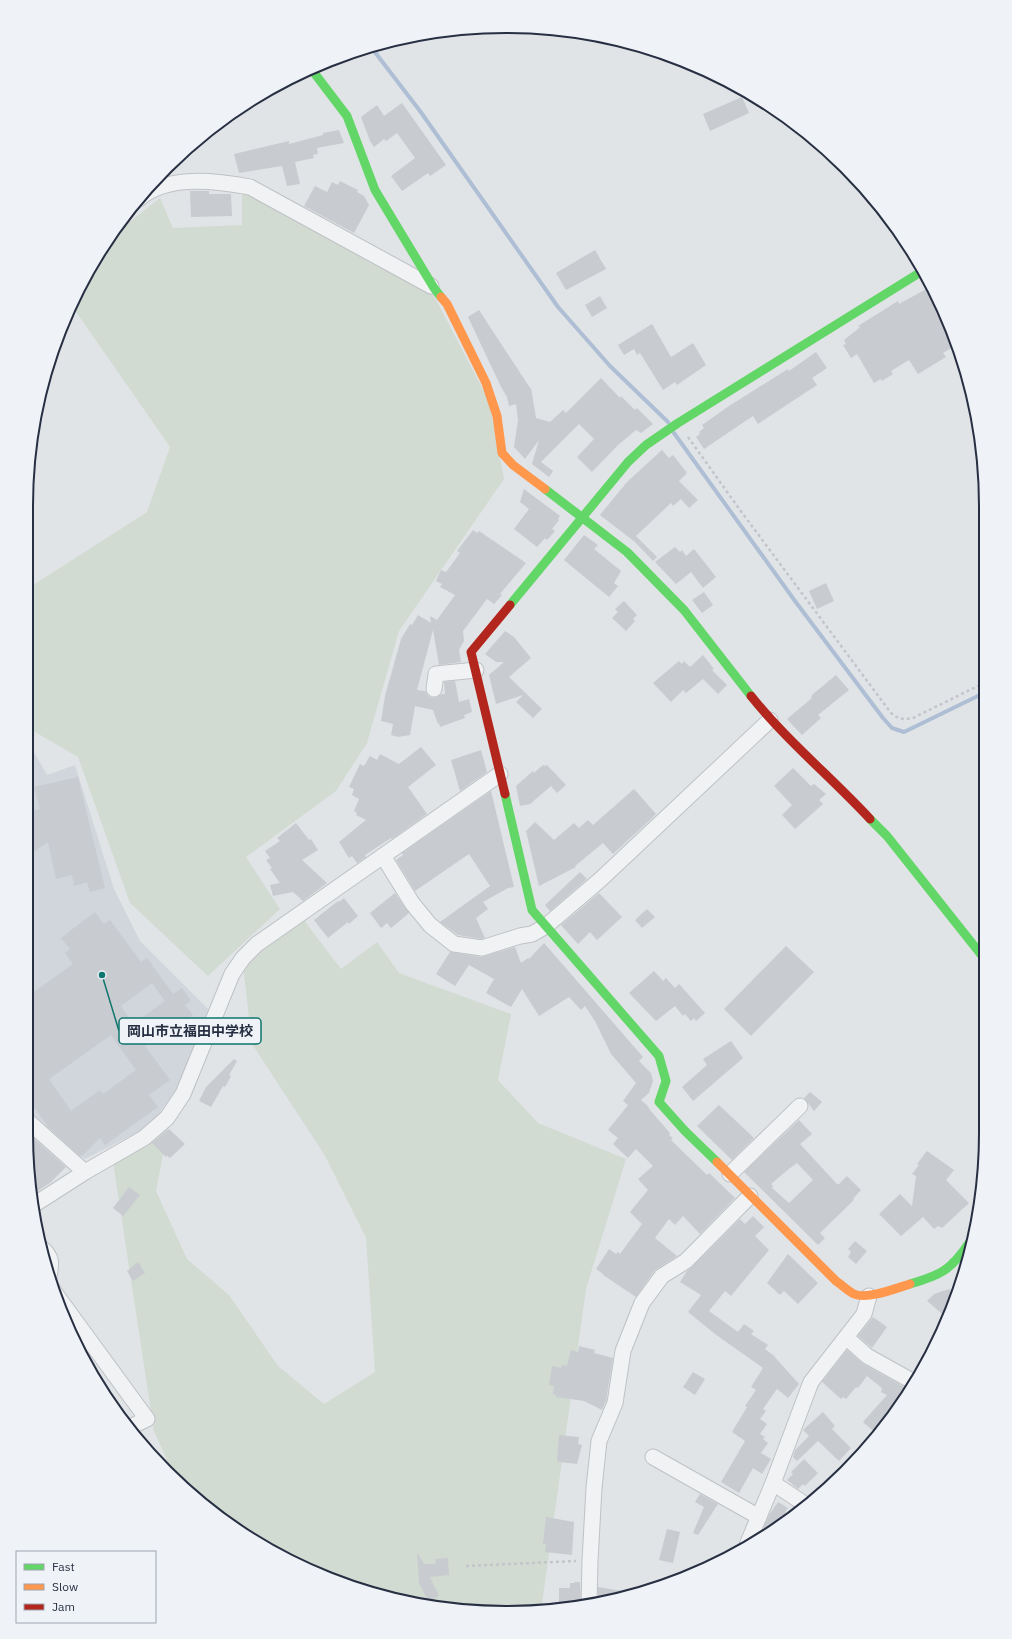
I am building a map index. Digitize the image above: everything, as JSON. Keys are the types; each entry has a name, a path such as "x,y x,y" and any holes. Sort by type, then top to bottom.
{"street":[{"path":"315,74 347,116 375,190 434,288 447,304 486,383 497,416 502,453 513,465 626,552 684,610 770,720 807,758 849,796 887,836 979,952"},
{"path":"156,188 172,183 222,182 250,187 434,288"},
{"path":"918,274 677,424 646,446 628,462 471,652 532,910 658,1056 666,1081 659,1102 685,1131 730,1174 750,1196 836,1281 857,1295 869,1296 929,1278 946,1270 964,1250"},
{"path":"434,689 436,674 476,670"},
{"path":"383,856 412,904 430,925 454,944 482,948 520,936 532,934 546,926 601,879 770,720"},
{"path":"38,1202 85,1172 144,1138 167,1118 183,1094 232,974 243,958 257,944 500,774"},
{"path":"730,1174 800,1106"},
{"path":"33,1126 85,1172"},
{"path":"589,1598 594,1488 599,1441 615,1403 623,1351 642,1303 662,1276 686,1261 750,1196"},
{"path":"750,1538 773,1483 811,1382 864,1314 869,1296"},
{"path":"67,1310 148,1419 134,1425"},
{"path":"846,1338 867,1356 910,1380"},
{"path":"653,1457 759,1517"},
{"path":"773,1483 802,1502"}],"path":[{"path":"677,424 891,713 897,718 904,720 913,718 979,685"},
{"path":"466,1566 561,1562"}],"shaded area":[{"path":"242,191 431,290 489,401 504,479 399,631 367,743 336,791 246,857 280,909 208,976 130,903 78,757 33,731 33,585 147,512 170,447 75,311 96,269 126,225 160,198 173,228 242,225"},
{"path":"33,750 47,775 75,765 114,889 140,941 209,1010 185,1076 159,1114 140,1131 85,1159 33,1115"},
{"path":"303,919 341,969 377,942 399,973 511,1014 498,1080 538,1123 626,1159 586,1289 542,1605 506,1606 444,1602 384,1590 354,1581 325,1570 269,1543 218,1508 194,1489 169,1464 154,1431 113,1162 168,1129 156,1191 187,1259 229,1295 278,1366 324,1404 375,1372 366,1238 324,1154 252,1044 243,965"}],"building":[{"path":"742,97 749,113 710,131 703,114"},
{"path":"402,103 446,165 430,176 428,173 402,191 391,176 415,158 397,133 386,141 384,139 374,147 370,141 361,117 377,105 384,116"},
{"path":"339,130 344,143 317,148 318,154 313,155 314,158 295,162 300,184 287,186 282,166 239,173 234,154 289,141 289,144 323,135 323,133"},
{"path":"340,181 358,190 357,192 364,196 369,205 354,233 304,206 315,186 327,192 332,182 338,185"},
{"path":"190,191 209,191 209,194 231,194 232,216 191,217"},
{"path":"595,250 606,269 566,290 556,273"},
{"path":"926,289 943,325 952,348 943,353 946,357 918,374 909,360 891,371 893,374 882,381 881,379 874,383 857,354 851,358 843,345 846,344 844,340 860,327 858,326 898,301 899,304"},
{"path":"600,296 607,308 592,317 585,305"},
{"path":"479,310 531,388 536,418 550,422 563,410 566,413 601,378 620,398 621,396 635,410 637,408 653,424 641,433 636,430 618,445 592,472 577,457 594,439 579,424 541,462 553,471 549,477 532,464 539,440 525,459 514,447 518,420 516,404 509,406 507,397 468,317"},
{"path":"652,324 671,357 693,343 706,365 677,385 675,382 663,390 640,353 637,355 634,349 624,355 618,345"},
{"path":"816,352 827,368 812,378 817,385 758,424 753,416 704,449 696,437 704,428 702,425 788,369 789,371"},
{"path":"662,450 669,458 673,455 687,473 679,481 698,500 689,508 681,499 673,506 671,503 636,536 657,557 653,561 635,542 600,515 627,482"},
{"path":"524,489 560,516 558,519 559,520 552,529 555,531 547,540 545,538 537,547 514,529 529,509 520,502"},
{"path":"473,530 477,533 479,531 526,563 500,594 502,595 494,604 487,599 463,631 464,641 459,650 461,662 439,665 433,630 417,690 425,691 428,696 432,698 437,697 445,694 444,682 455,681 459,702 469,699 472,712 464,715 465,718 440,727 433,710 415,706 410,735 398,737 391,735 393,724 381,721 385,696 401,639 410,624 412,625 418,615 431,623 430,616 437,620 455,595 440,587 442,584 436,581 441,570 446,572 460,553 457,551"},
{"path":"584,535 598,545 594,549 621,571 614,583 618,586 609,597 564,560"},
{"path":"675,547 680,552 682,550 686,556 694,549 716,577 703,588 691,572 676,584 655,562"},
{"path":"826,583 834,601 817,609 809,591"},
{"path":"704,592 713,605 702,613 692,600"},
{"path":"624,601 637,615 633,619 635,621 626,631 612,618 618,612 615,609"},
{"path":"505,631 514,637 531,658 509,677 542,709 533,718 516,702 523,695 496,704 489,675 504,662 496,662 485,654"},
{"path":"703,655 714,669 712,670 727,685 718,694 703,679 686,693 683,690 671,702 653,683 679,661 682,664 684,661 690,667"},
{"path":"836,675 849,690 818,715 821,718 802,735 787,719 812,698 811,697 813,694"},
{"path":"421,747 436,765 408,787 427,814 392,839 391,838 365,855 366,857 357,863 352,856 349,858 339,842 366,820 356,815 357,813 354,811 359,799 352,795 354,789 349,787 360,764 364,766 370,756 377,760 380,754 399,764"},
{"path":"481,750 487,772 460,791 451,760"},
{"path":"543,765 547,765 566,785 557,793 551,786 530,804 520,806 516,786 533,771 534,773"},
{"path":"793,768 811,786 814,784 826,794 819,800 823,804 795,829 782,815 792,805 774,786"},
{"path":"78,777 105,888 90,892 87,882 74,886 72,875 56,879 48,842 33,852 33,810 40,809 34,787"},
{"path":"634,789 656,814 613,854 603,843 575,866 576,867 539,886 526,831 535,822 554,840 574,823 579,828 588,820 593,825"},
{"path":"491,791 514,887 508,888 483,902 488,909 476,918 485,938 481,939 458,935 440,922 490,886 469,854 415,891 396,860 403,855 402,853"},
{"path":"296,823 309,840 311,839 318,850 302,860 327,883 303,901 293,892 273,896 270,885 280,883 270,869 272,868 266,860 270,858 265,851 280,841 277,838"},
{"path":"580,872 587,879 550,911 545,905"},
{"path":"395,893 409,913 391,928 387,923 381,928 370,913"},
{"path":"599,893 622,917 597,940 590,932 578,944 561,925"},
{"path":"344,898 358,916 328,938 314,920"},
{"path":"647,909 655,917 642,928 635,920"},
{"path":"95,912 104,924 110,920 141,962 147,958 173,994 182,988 191,1001 185,1005 193,1015 165,1035 164,1033 145,1046 170,1080 149,1095 158,1107 105,1145 100,1138 81,1157 49,1128 33,1105 33,993 73,964 65,953 70,949 61,938","holes":["152,983 165,1001 133,1024 121,1006","111,1035 136,1070 103,1094 100,1090 71,1111 49,1079"]},
{"path":"544,943 643,1057 639,1061 651,1073 653,1081 649,1093 641,1100 647,1105 670,1133 669,1135 673,1138 671,1140 707,1175 709,1173 735,1198 700,1234 683,1216 675,1225 669,1219 655,1238 677,1256 655,1270 636,1297 596,1269 609,1249 616,1254 618,1252 620,1254 642,1224 630,1212 648,1190 638,1179 653,1166 636,1149 628,1158 613,1144 618,1138 608,1130 628,1105 623,1101 636,1083 611,1054 595,1021 585,1006 581,1010 569,997 539,1016 522,989 511,1007 486,993 494,979 469,965 455,986 436,974 450,952 481,957 515,947 521,963 528,958 529,959"},
{"path":"786,946 814,972 751,1036 724,1009"},
{"path":"654,971 663,981 666,978 675,988 679,984 705,1013 696,1021 694,1018 691,1021 685,1014 683,1016 675,1006 656,1021 629,993"},
{"path":"731,1041 743,1058 693,1101 682,1087 707,1065 703,1059"},
{"path":"234,1059 237,1061 229,1075 231,1076 225,1087 223,1086 211,1107 199,1101 206,1087"},
{"path":"810,1092 822,1102 814,1111 804,1098"},
{"path":"719,1105 754,1138 732,1160 697,1126"},
{"path":"799,1120 812,1134 800,1144 837,1184 839,1184 847,1176 861,1190 853,1199 854,1200 820,1233 825,1238 818,1245 744,1172","holes":["797,1163 813,1180 789,1203 772,1188 773,1186 771,1184"]},
{"path":"169,1129 185,1144 170,1158 167,1156 166,1157 152,1143"},
{"path":"33,1138 66,1167 51,1182 37,1192"},
{"path":"927,1151 954,1170 946,1180 969,1203 942,1228 938,1226 934,1229 923,1217 901,1236 879,1214 900,1194 912,1206 916,1176 912,1174 919,1165 917,1164"},
{"path":"129,1187 140,1195 123,1216 113,1208"},
{"path":"753,1216 764,1227 755,1236 769,1250 731,1296 725,1291 709,1311 738,1332 744,1324 754,1331 751,1334 768,1345 765,1349 773,1355 799,1384 788,1398 777,1389 763,1409 766,1411 760,1419 767,1424 760,1434 765,1437 763,1439 768,1443 761,1453 771,1459 762,1474 753,1468 739,1493 721,1482 745,1441 732,1432 747,1407 745,1406 756,1390 751,1387 763,1368 715,1334 688,1312 701,1295 680,1282 687,1271 740,1219 745,1224"},
{"path":"855,1241 867,1251 856,1264 848,1257 851,1252 848,1249"},
{"path":"788,1254 818,1283 798,1304 784,1291 780,1295 767,1283"},
{"path":"138,1262 145,1273 133,1281 127,1271"},
{"path":"949,1289 952,1292 943,1315 927,1301 934,1294"},
{"path":"873,1317 887,1327 872,1348 858,1336"},
{"path":"579,1346 595,1350 594,1353 613,1358 606,1401 602,1410 584,1401 556,1397 556,1395 553,1394 554,1386 549,1385 552,1366 561,1368 562,1365 567,1366 571,1350 578,1352"},
{"path":"847,1350 863,1364 905,1387 873,1431 863,1422 887,1395 881,1392 882,1388 867,1376 858,1388 856,1387 846,1399 843,1397 841,1399 822,1382"},
{"path":"693,1372 705,1379 695,1395 683,1387"},
{"path":"823,1412 835,1426 832,1429 851,1448 839,1461 818,1441 797,1461 793,1457 795,1450 809,1436 803,1430"},
{"path":"559,1435 579,1437 578,1444 582,1445 577,1464 557,1461"},
{"path":"804,1459 818,1473 805,1486 803,1484 798,1489 787,1480 793,1474 791,1472"},
{"path":"700,1494 718,1504 698,1535 693,1533 704,1507 695,1502"},
{"path":"778,1502 788,1508 785,1512 787,1513 763,1530 769,1515"},
{"path":"546,1517 574,1522 572,1555 545,1552 546,1544 543,1544"},
{"path":"667,1529 680,1532 673,1563 659,1560"},
{"path":"417,1552 424,1564 436,1564 435,1559 448,1558 449,1575 430,1577 439,1596 431,1600 427,1599 419,1583"},
{"path":"580,1582 581,1600 559,1603 559,1588 570,1588 570,1583"},
{"path":"598,1587 623,1591 598,1597"}],"waterway":[{"path":"375,52 420,111 558,307 610,366 668,422"},
{"path":"674,433 795,601 892,728 904,732 979,695"}],"traffic: fast":[{"path":"315,74 347,116 375,190 434,288 441,297"},
{"path":"510,605 628,462 646,445 678,423 918,274"},
{"path":"545,489 627,552 684,610 751,696"},
{"path":"505,794 532,910 659,1056 666,1081 659,1102 685,1131 717,1162"},
{"path":"870,819 887,836 979,952"},
{"path":"910,1284 938,1274 957,1260 964,1250"}],"traffic: slow":[{"path":"441,297 447,304 486,383 497,416 502,453 513,465 545,489"},
{"path":"717,1162 836,1281 852,1293 866,1296 874,1295 910,1284"}],"traffic: jam":[{"path":"505,794 471,652 510,605"},
{"path":"751,696 794,744 870,819"}],"place":[{"name":"岡山市立福田中学校","path":"102,975"}]}
